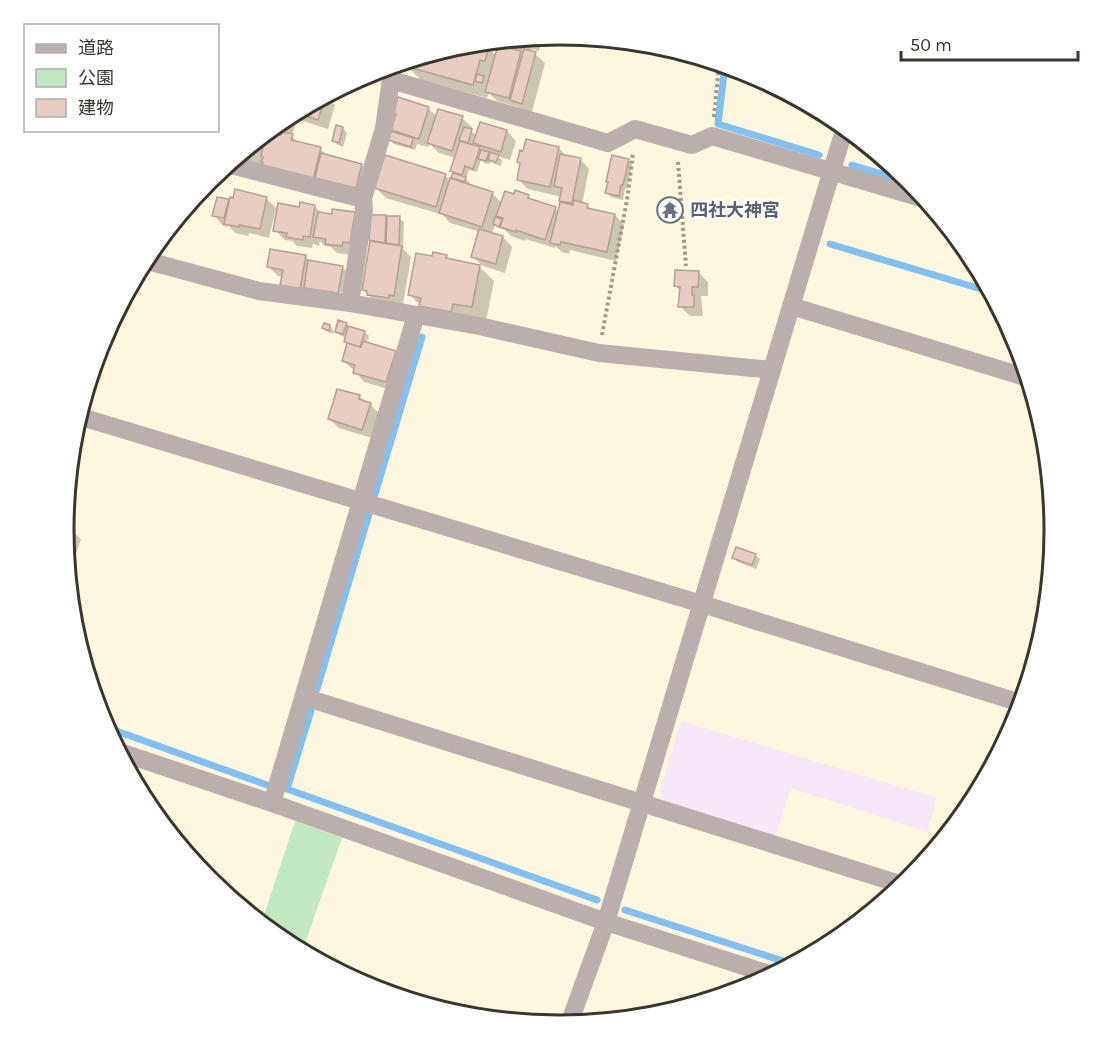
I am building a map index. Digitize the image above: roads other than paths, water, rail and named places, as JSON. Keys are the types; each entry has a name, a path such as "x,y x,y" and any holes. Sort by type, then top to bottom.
{"street":[{"path":"396,73 608,144 635,129 692,145 712,136 909,195"},
{"path":"350,303 364,210 363,199 384,128 392,75"},
{"path":"572,1015 606,922 842,137"},
{"path":"237,167 363,199"},
{"path":"154,263 259,291 350,303 479,326 599,353 772,370"},
{"path":"791,306 1018,375"},
{"path":"272,803 416,315"},
{"path":"87,419 702,604 1012,701"},
{"path":"303,697 892,882"},
{"path":"129,755 272,803 606,922 760,971"}],"waterway":[{"path":"724,75 718,124 819,155"},
{"path":"852,165 890,176"},
{"path":"830,244 979,288"},
{"path":"375,494 422,337"},
{"path":"317,689 369,514"},
{"path":"311,711 287,789 597,900"},
{"path":"117,731 267,785"},
{"path":"625,910 781,961"}],"place":[{"name":"四社大神宮","path":"670,210"}]}
